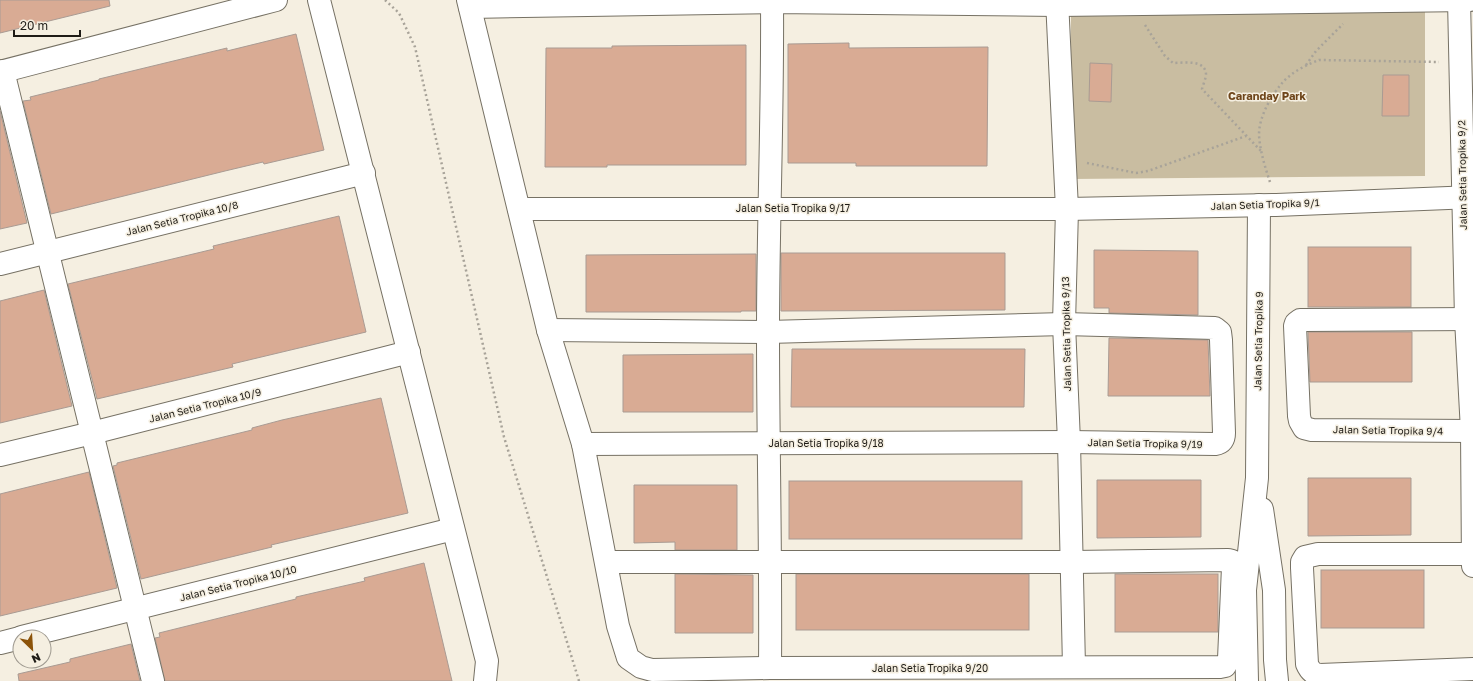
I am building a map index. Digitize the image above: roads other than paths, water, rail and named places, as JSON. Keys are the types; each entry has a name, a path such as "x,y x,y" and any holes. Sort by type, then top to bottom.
{"street":[{"path":"153,681 2,71 276,0"},
{"path":"320,0 453,529 486,671"},
{"name":"Jalan Setia Tropika 9/2","path":"1459,0 1460,62 1468,197 1469,319 1473,431 1473,566"},
{"path":"1072,562 606,562 582,444 548,330 469,4 772,1 1057,2 1131,4 1470,0"},
{"path":"770,668 771,562 768,443 768,332 772,1"},
{"name":"Jalan Setia Tropika 9/13","path":"1057,2 1067,209 1064,324 1069,442 1074,667"},
{"name":"Jalan Setia Tropika 10/8","path":"0,264 364,173"},
{"name":"Jalan Setia Tropika 9/1","path":"1067,209 1268,205 1468,197"},
{"name":"Jalan Setia Tropika 9","path":"1246,671 1245,590 1257,478 1268,205"},
{"name":"Jalan Setia Tropika 9/17","path":"519,209 1067,209"},
{"name":"Jalan Setia Tropika 9/4","path":"1469,319 1300,320 1295,326 1299,416 1304,428 1312,430 1473,431"},
{"path":"548,330 768,332 1064,324"},
{"name":"Jalan Setia Tropika 9/19","path":"1064,324 1215,328 1220,332 1221,340 1224,438 1220,443 1069,442"},
{"name":"Jalan Setia Tropika 10/9","path":"0,455 409,352"},
{"name":"Jalan Setia Tropika 9/18","path":"582,444 1069,442"},
{"name":"Jalan Setia Tropika 9","path":"1257,478 1274,590 1276,671"},
{"name":"Jalan Setia Tropika 10/10","path":"52,629 453,529"},
{"path":"1473,554 1318,554 1305,557 1302,562 1308,664 1310,670 1314,674 1473,669"},
{"name":"Jalan Setia Tropika 9/20","path":"606,562 618,626 628,658 641,667 652,670 1225,666 1229,659 1232,561 1072,562"},
{"name":"Jalan Setia Tropika 10/10","path":"0,643 12,640"},
{"path":"1246,671 1276,671"}],"district":[{"name":"Caranday Park","path":"1267,96"}]}
